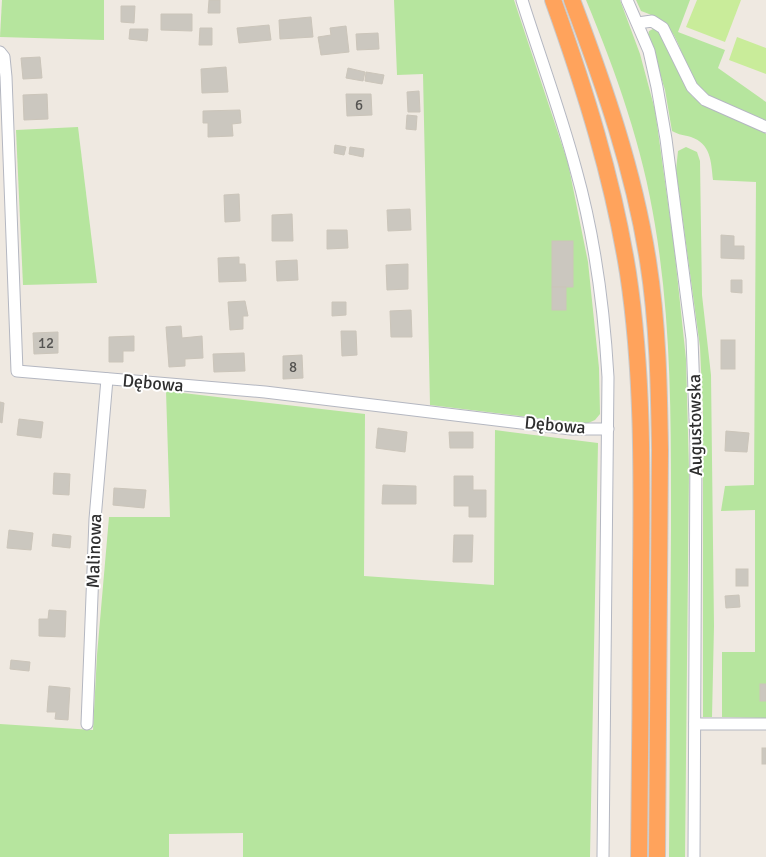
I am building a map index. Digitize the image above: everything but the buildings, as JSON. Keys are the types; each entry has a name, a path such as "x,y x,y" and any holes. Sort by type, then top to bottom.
{"highway":[{"path":"553,0 589,106 608,173 623,242 636,344 641,426 642,495 639,857"},
{"path":"572,0 608,98 628,163 642,228 654,310 660,450 656,857"}],"street":[{"path":"522,0 576,171 595,255 605,334 608,377 608,429 603,857"},
{"name":"Augustowska","path":"627,0 649,51 665,131 692,339 695,391 694,857"},
{"path":"638,23 652,21 664,28 692,87 705,100 766,127"},
{"name":"Dębowa","path":"0,52 4,57 6,77 17,371 265,392 571,428 608,429"},
{"name":"Malinowa","path":"87,724 95,519 106,379"},
{"path":"695,724 766,724"}],"green space":[{"path":"2,0 104,0 104,40 0,37"},
{"path":"394,0 514,0 568,163 588,262 599,368 600,414 595,420 586,424 430,405 423,74 397,75"},
{"path":"586,0 620,0 640,54 655,110 674,246 686,359 689,470 685,857 669,857 670,415 668,339 661,263 650,196 636,139 608,55"},
{"path":"636,0 690,0 678,32 725,50 718,68 766,102 766,122 714,99 700,88 692,77 673,34 656,17 641,11"},
{"path":"697,0 741,0 725,42 686,27"},
{"path":"655,28 659,31 687,90 693,97 755,126 766,134 766,718 722,717 722,652 755,652 755,510 721,511 725,486 754,485 756,182 713,180 709,154 703,144 691,137 672,131 665,90 648,35 649,31"},
{"path":"737,37 766,48 766,74 729,60"},
{"path":"78,127 97,283 23,285 16,130"},
{"path":"686,147 697,152 700,161 702,295 711,375 714,626 712,717 703,717 703,415 700,347 676,170 678,151"},
{"path":"166,391 365,414 364,576 494,585 495,430 598,443 590,857 243,857 243,833 169,834 169,857 0,857 0,724 93,730 97,655 109,517 170,517"}]}
